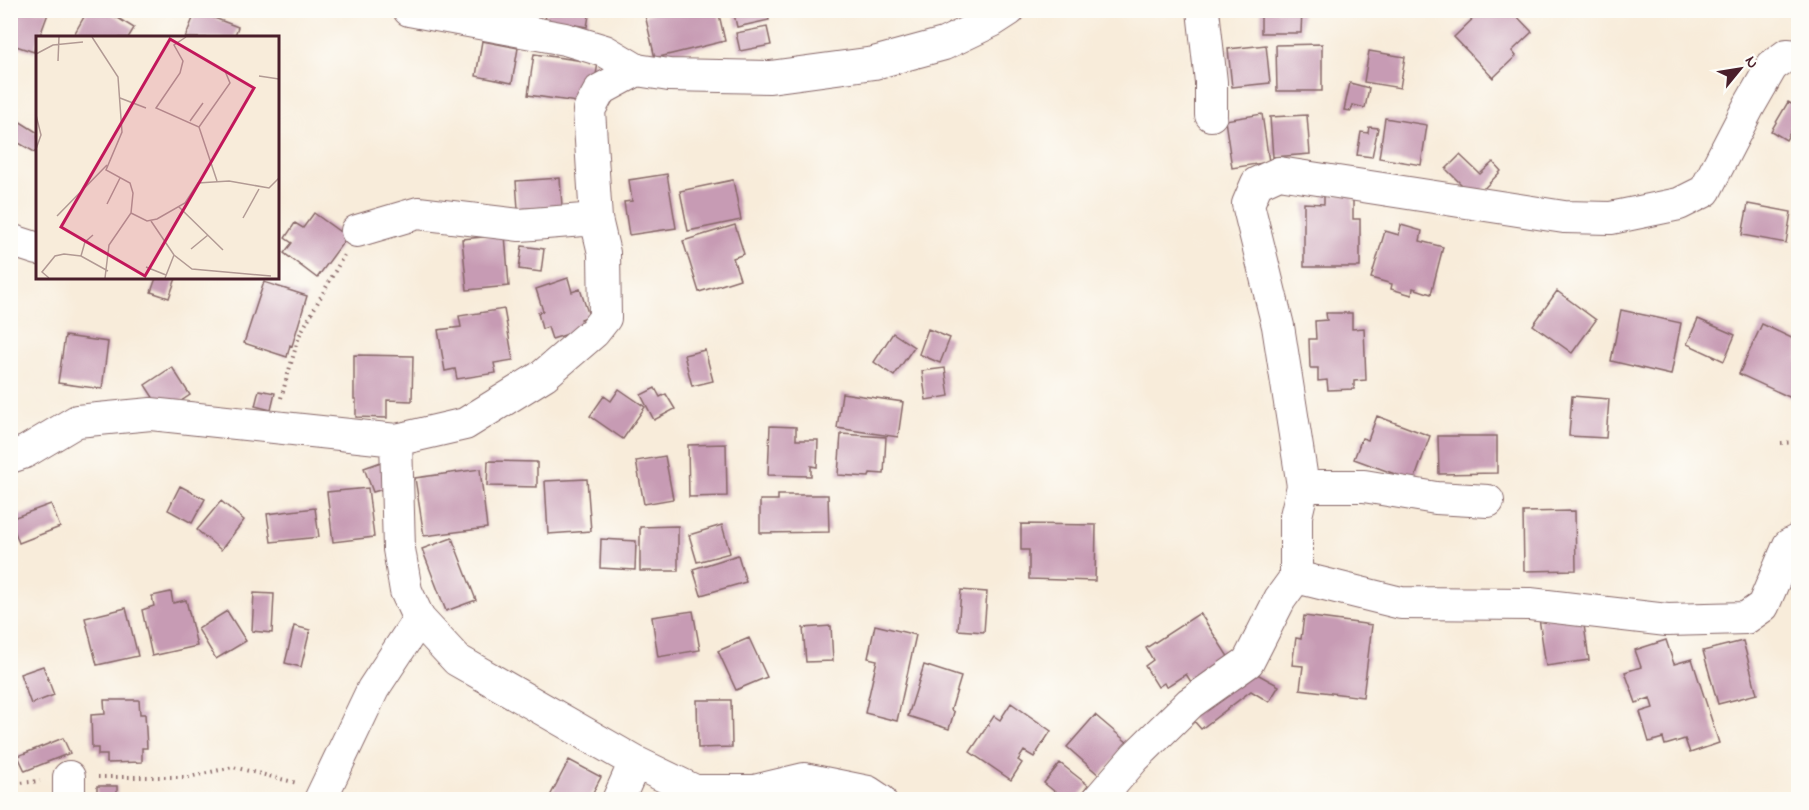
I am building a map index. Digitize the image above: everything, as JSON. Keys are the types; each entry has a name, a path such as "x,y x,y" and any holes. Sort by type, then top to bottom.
{"street":[{"path":"409,10 565,39 605,51 637,70 669,75 770,77 874,63 944,44 992,21 1009,10"},
{"path":"1203,10 1211,82 1211,116"},
{"path":"1098,800 1135,757 1190,703 1248,662 1280,598 1296,577 1296,516 1303,486 1278,326 1248,204 1257,183 1279,173 1564,217 1611,218 1680,204 1705,191 1772,66 1787,55 1798,56"},
{"path":"10,457 25,452 77,421 151,414 396,440 465,424 544,375 594,332 605,318 604,253 596,219 589,110 600,90 637,70"},
{"path":"357,231 418,213 520,225 596,219"},
{"path":"10,240 36,248"},
{"path":"396,440 399,549 406,591 419,619 457,660 635,762 695,791 754,791 804,779 868,792 880,800"},
{"path":"1303,486 1364,486 1436,498 1488,501"},
{"path":"1296,577 1401,603 1530,604 1667,620 1746,618 1763,606 1789,545 1798,540"},
{"path":"322,795 373,689 419,619"},
{"path":"618,800 635,762"}],"path":[{"path":"272,428 299,336 357,231"},
{"path":"1781,443 1798,442"},
{"path":"69,788 189,777 233,766 322,795"}],"building":[{"path":"17,10 49,11 40,36 36,36 34,52 10,44 10,29"},
{"path":"88,10 105,10 134,28 129,36 73,36"},
{"path":"547,10 590,10 587,27 545,20"},
{"path":"664,10 718,10 725,41 655,58 645,15"},
{"path":"733,10 767,10 769,20 737,27"},
{"path":"1261,10 1302,10 1301,33 1261,33"},
{"path":"1482,10 1511,10 1532,32 1512,51 1516,56 1493,78 1454,37"},
{"path":"196,11 238,27 235,36 186,36"},
{"path":"767,27 771,45 740,51 736,33"},
{"path":"482,41 518,48 512,83 476,76"},
{"path":"1322,44 1322,91 1277,91 1276,45"},
{"path":"1266,45 1270,83 1232,87 1228,49"},
{"path":"1369,51 1405,57 1400,88 1364,82"},
{"path":"534,54 598,63 591,104 528,95"},
{"path":"1350,83 1369,88 1365,108 1353,105 1351,111 1344,110"},
{"path":"1788,102 1798,108 1798,118 1786,140 1771,131"},
{"path":"1262,114 1269,162 1232,168 1225,120"},
{"path":"1307,115 1310,154 1273,157 1270,117"},
{"path":"14,118 36,132 36,153 10,138 10,125"},
{"path":"1385,118 1427,125 1421,165 1379,158"},
{"path":"1369,127 1378,128 1372,157 1357,155 1361,132 1368,133"},
{"path":"1460,155 1480,174 1493,162 1501,171 1475,198 1446,169"},
{"path":"667,174 676,228 629,235 624,202 632,201 629,180"},
{"path":"560,178 562,206 518,209 516,181"},
{"path":"733,180 741,220 688,231 680,191"},
{"path":"1324,195 1353,195 1353,219 1360,219 1360,267 1304,267 1304,203 1324,204"},
{"path":"1748,204 1791,212 1786,243 1742,235"},
{"path":"314,213 347,237 317,278 284,253 292,243 285,238 295,223 303,228"},
{"path":"735,225 744,254 733,258 740,279 699,292 683,241"},
{"path":"1401,225 1422,231 1420,241 1443,247 1431,294 1413,288 1412,295 1391,289 1392,284 1371,278 1385,231 1399,235"},
{"path":"505,235 509,286 467,290 462,239"},
{"path":"522,246 544,249 541,272 519,269"},
{"path":"568,278 572,292 580,289 589,316 581,319 584,329 552,339 548,327 542,329 538,313 543,311 536,289"},
{"path":"156,279 176,279 169,298 151,292"},
{"path":"264,282 307,296 287,357 244,343"},
{"path":"1557,291 1596,320 1572,353 1533,325"},
{"path":"504,309 513,360 494,363 496,373 457,379 455,369 445,371 438,330 461,327 459,316"},
{"path":"1621,310 1681,323 1671,375 1611,361"},
{"path":"1326,313 1352,313 1352,329 1364,328 1366,380 1354,381 1354,389 1328,390 1327,380 1318,381 1318,368 1310,368 1309,339 1316,339 1315,321 1327,320"},
{"path":"1698,319 1735,335 1724,361 1687,344"},
{"path":"1762,324 1798,341 1798,401 1739,374"},
{"path":"928,329 950,338 940,363 919,354"},
{"path":"893,333 914,347 894,376 874,362"},
{"path":"65,336 108,342 102,389 58,383"},
{"path":"705,350 713,381 692,386 684,355"},
{"path":"354,355 413,356 412,401 387,400 387,418 356,417"},
{"path":"172,367 190,395 163,413 145,385"},
{"path":"945,368 949,396 926,400 922,371"},
{"path":"655,388 660,397 666,394 675,409 654,420 641,395"},
{"path":"619,389 645,407 623,439 590,416 604,396 611,401"},
{"path":"259,390 275,393 271,410 255,406"},
{"path":"842,393 903,402 898,437 837,428"},
{"path":"1572,396 1609,399 1606,438 1569,436"},
{"path":"1377,416 1430,436 1414,481 1354,459 1362,438 1368,440"},
{"path":"770,426 796,427 796,440 818,440 817,467 811,466 811,476 768,475"},
{"path":"841,434 886,437 884,474 870,473 869,477 838,475"},
{"path":"1438,436 1497,436 1497,473 1439,474"},
{"path":"726,444 727,496 689,497 688,445"},
{"path":"665,456 673,499 644,504 636,461"},
{"path":"488,461 537,462 537,487 487,486"},
{"path":"381,462 390,487 373,492 364,468"},
{"path":"480,469 487,528 424,536 415,478"},
{"path":"587,479 591,531 548,534 545,481"},
{"path":"180,486 205,499 192,523 168,510"},
{"path":"368,488 374,537 333,542 327,492"},
{"path":"778,495 828,495 829,532 760,533 760,500 778,500"},
{"path":"221,501 244,520 221,550 197,530"},
{"path":"51,504 60,527 19,543 10,519"},
{"path":"315,508 319,537 271,542 267,514"},
{"path":"1575,511 1576,570 1524,571 1523,512"},
{"path":"1021,524 1096,525 1095,581 1029,579 1029,550 1021,550"},
{"path":"722,525 730,553 697,562 689,535"},
{"path":"678,526 678,571 640,571 640,527"},
{"path":"452,538 476,600 446,611 422,549"},
{"path":"601,539 636,541 635,570 600,568"},
{"path":"738,555 746,582 701,595 693,569"},
{"path":"961,590 987,592 984,632 958,630"},
{"path":"171,592 173,603 186,600 197,646 152,656 142,610 154,606 152,596"},
{"path":"254,593 274,594 272,633 252,631"},
{"path":"126,608 138,656 97,665 85,618"},
{"path":"227,611 246,641 216,659 198,629"},
{"path":"693,611 700,650 658,657 652,617"},
{"path":"1582,611 1589,660 1546,666 1539,618"},
{"path":"1200,613 1236,669 1198,693 1186,674 1166,687 1164,683 1158,687 1145,666 1153,660 1146,648"},
{"path":"1304,616 1372,625 1363,697 1300,689 1303,666 1292,665 1296,638 1301,639"},
{"path":"875,625 916,635 897,721 865,713 877,660 868,658"},
{"path":"294,626 310,630 301,667 285,663"},
{"path":"831,626 833,661 806,662 803,628"},
{"path":"749,638 767,677 736,690 718,651"},
{"path":"1666,640 1674,664 1692,659 1719,743 1690,753 1685,739 1665,745 1663,738 1649,742 1640,712 1653,708 1650,698 1636,703 1625,672 1641,667 1635,650"},
{"path":"1743,641 1757,694 1718,704 1703,651"},
{"path":"924,665 961,677 951,710 954,712 949,729 908,716"},
{"path":"43,666 54,695 31,704 20,674"},
{"path":"1242,671 1259,675 1279,686 1269,702 1251,691 1201,729 1187,713"},
{"path":"104,700 139,700 140,714 145,714 147,748 142,748 142,762 107,763 107,755 98,755 98,748 92,748 91,715 105,714"},
{"path":"697,700 731,700 732,747 698,748"},
{"path":"1011,703 1051,731 1034,757 1024,751 1018,760 1022,763 1011,780 970,752 994,716 1000,720"},
{"path":"1095,715 1128,743 1100,776 1067,747"},
{"path":"63,738 70,753 25,771 18,756"},
{"path":"569,760 601,777 589,800 548,800"},
{"path":"1060,763 1088,785 1076,800 1065,800 1044,783"},
{"path":"97,786 117,786 117,796 148,797 148,800 91,800 91,796 97,795"}]}
